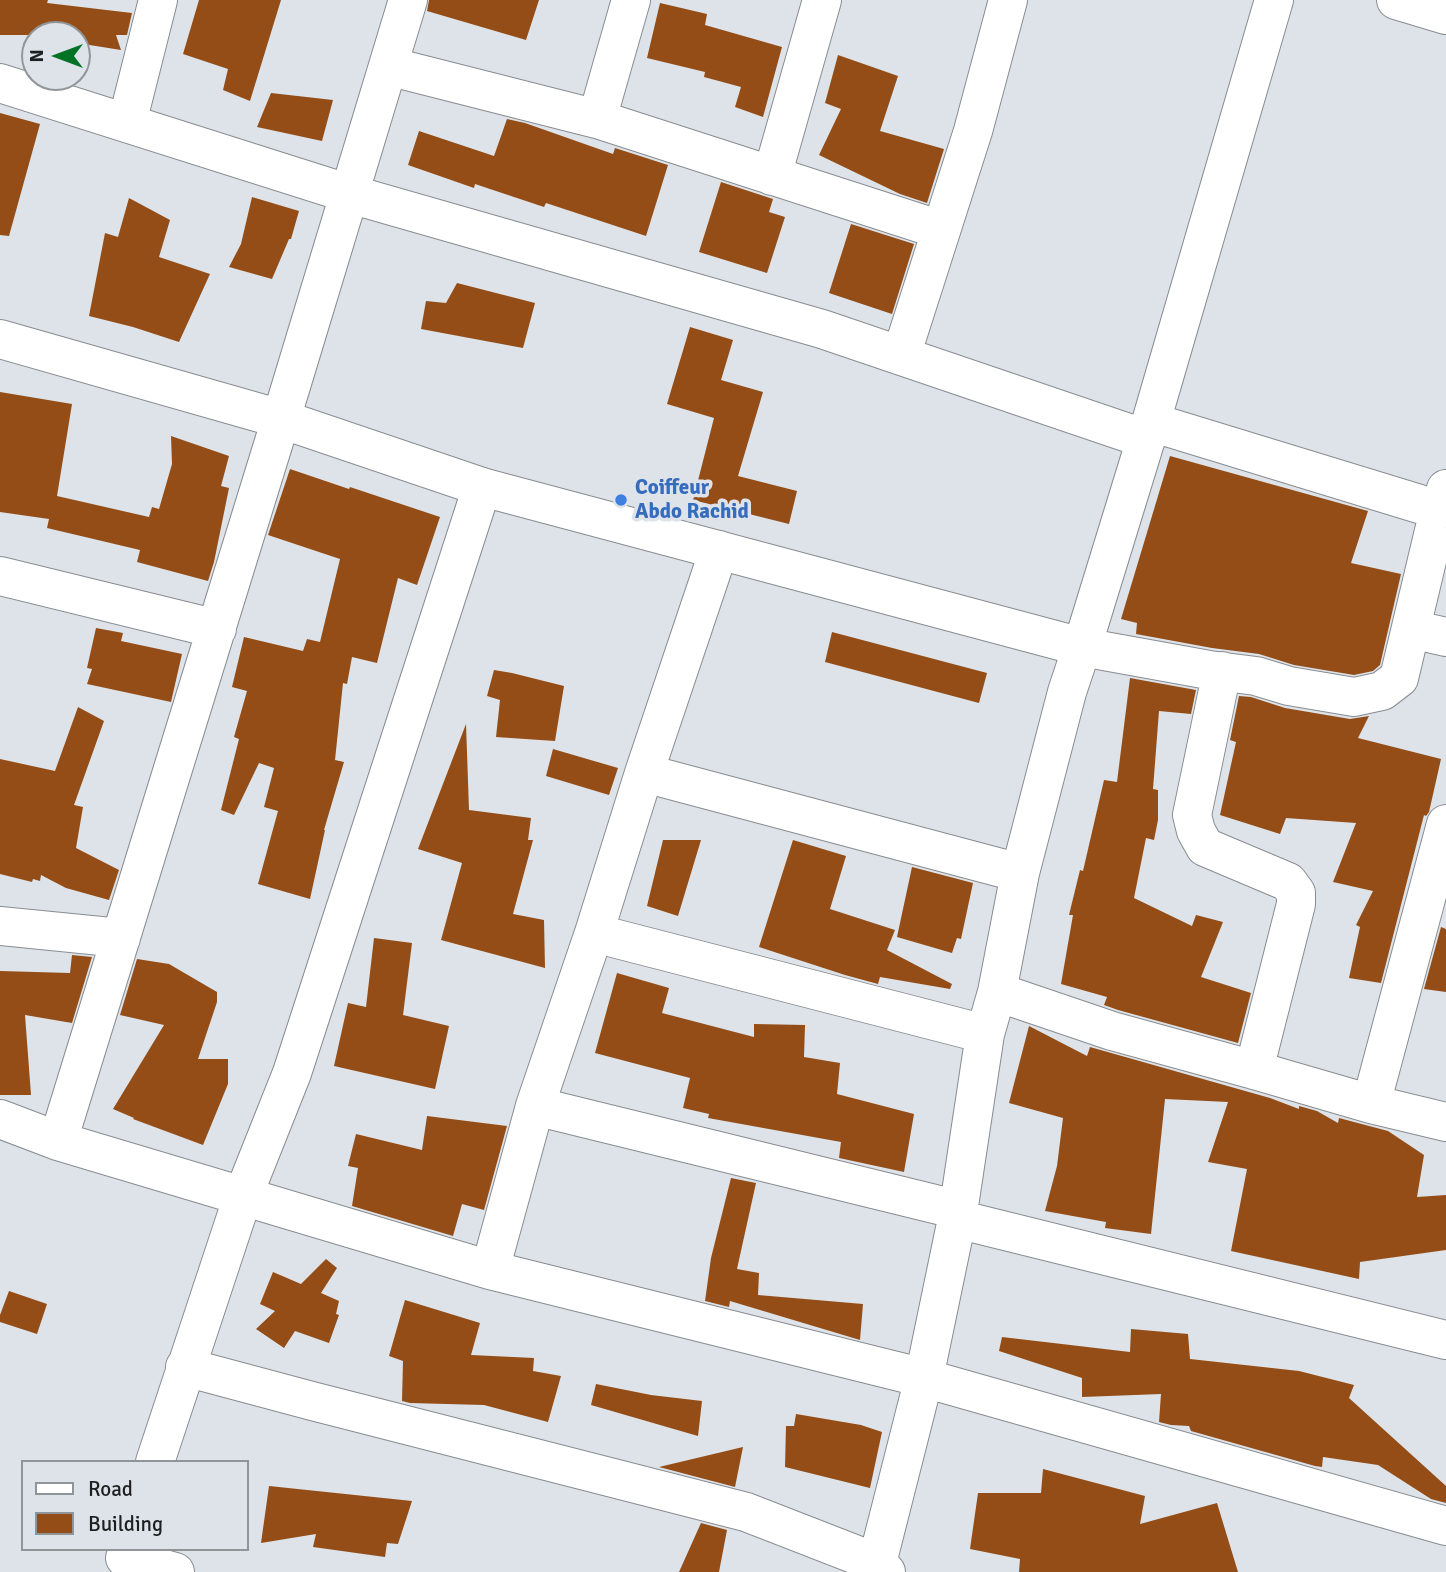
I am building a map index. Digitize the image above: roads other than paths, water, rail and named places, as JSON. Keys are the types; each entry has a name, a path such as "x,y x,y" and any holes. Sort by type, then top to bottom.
{"street":[{"path":"127,123 158,0"},
{"path":"58,1141 408,0"},
{"path":"597,119 631,0"},
{"path":"772,176 822,0"},
{"path":"901,356 973,131 1008,0"},
{"path":"185,1367 746,1513 881,1567 958,1214 985,1034 997,992 1020,873 1067,692 1148,430 1274,0"},
{"path":"1396,0 1446,15"},
{"path":"388,66 597,119 941,230"},
{"path":"0,83 350,194 808,326 1148,430 1443,500 1429,633 1399,678 1382,691 1354,698 1289,686 1256,676 1082,647 482,487 281,419 0,339"},
{"path":"156,1460 243,1196 292,1073 482,487"},
{"path":"490,1270 535,1106 719,550"},
{"path":"0,576 217,629"},
{"path":"1222,671 1192,815 1196,831 1205,847 1288,883 1296,893 1296,904 1254,1070"},
{"path":"644,773 1020,873"},
{"path":"1371,1104 1446,824"},
{"path":"0,926 121,938"},
{"path":"594,933 985,1034"},
{"path":"997,992 1112,1031 1371,1104 1446,1122"},
{"path":"535,1106 1446,1340"},
{"path":"0,1119 58,1141 490,1270 924,1378 1446,1526"},
{"path":"124,1560 175,1572"}],"place":[{"name":"Coiffeur Abdo Rachid","path":"621,500"}]}
